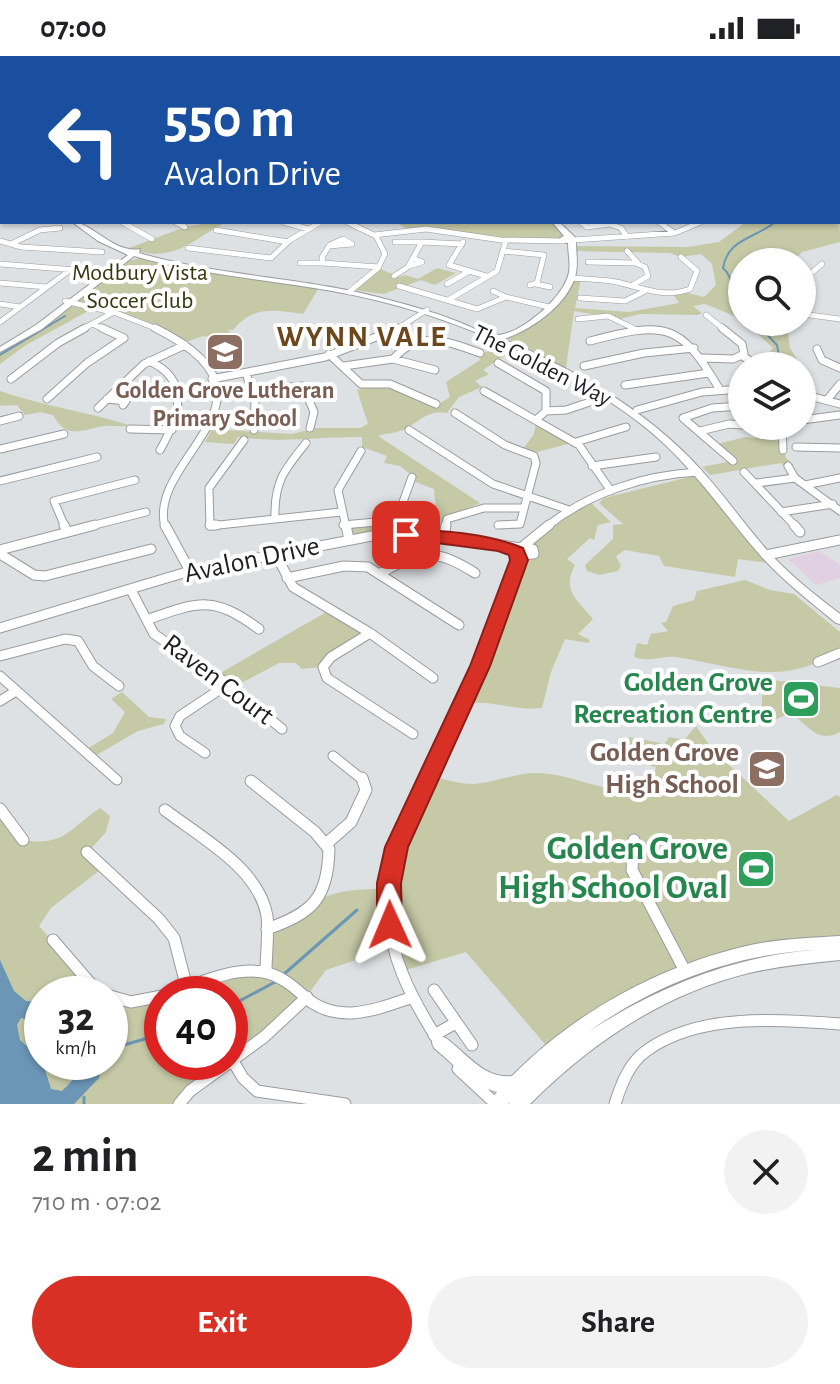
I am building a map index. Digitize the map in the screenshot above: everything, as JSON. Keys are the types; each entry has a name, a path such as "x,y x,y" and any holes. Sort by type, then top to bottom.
{"main road":[{"name":"The Golden Way","path":"78,224 100,239 153,259 351,291"},
{"name":"The Golden Way","path":"86,224 133,252 351,291 425,311 504,340 566,372 633,411 699,468 770,554 840,620"},
{"path":"504,340 549,307 571,278 568,240 556,224"},
{"path":"0,347 68,302 133,252"},
{"path":"120,263 153,259"},
{"name":"The Golden Way","path":"425,311 504,340"},
{"path":"682,473 699,468"},
{"name":"The Golden Way","path":"770,554 840,612"},
{"path":"504,1103 597,1033 689,977 759,950 840,942"},
{"path":"504,1103 514,1084 560,1042 595,1016 640,990 766,962 840,954"},
{"path":"437,1039 479,1077 498,1086 514,1084"}],"street":[{"path":"126,224 152,239"},
{"path":"179,224 185,227"},
{"path":"290,224 309,229"},
{"path":"188,248 269,259 288,242 318,224"},
{"path":"351,224 374,235 385,250 379,267 351,291"},
{"path":"581,224 587,227 601,224"},
{"path":"609,224 621,228 627,237"},
{"path":"662,224 675,233"},
{"path":"374,235 433,230 506,240 547,241 675,233 696,224"},
{"path":"13,243 40,230 60,228"},
{"path":"216,230 288,242"},
{"path":"470,235 449,264 486,276"},
{"path":"323,263 322,257 329,246 342,236 357,251"},
{"path":"448,300 497,271 506,240"},
{"path":"0,241 21,247 102,252"},
{"path":"395,242 462,244"},
{"path":"394,276 422,262 413,258 422,242"},
{"path":"329,246 351,246"},
{"path":"503,251 544,255 543,268 533,285 550,287"},
{"path":"627,251 645,267 648,276 631,286"},
{"path":"571,278 673,294 690,289 697,271 681,257"},
{"path":"588,262 638,263"},
{"path":"300,263 379,267"},
{"path":"0,264 88,271"},
{"path":"816,269 822,264"},
{"path":"0,322 70,270"},
{"path":"447,284 468,272"},
{"path":"0,283 48,287"},
{"path":"399,286 480,309 506,297"},
{"path":"493,291 549,307"},
{"path":"580,298 625,301 645,291"},
{"path":"68,302 150,323 185,345 201,360 212,379 217,402 209,430 170,482 163,507 165,532 190,571"},
{"path":"0,304 20,307"},
{"path":"212,379 329,354 425,311"},
{"path":"11,379 58,343 114,312"},
{"path":"578,319 610,315 636,330"},
{"path":"706,315 742,344 742,352"},
{"path":"816,316 840,319"},
{"path":"47,399 87,363 124,338 92,324"},
{"path":"590,341 636,330 670,331 694,348 720,390"},
{"path":"393,359 416,339 429,336 480,353"},
{"path":"98,408 149,361 185,345"},
{"path":"584,366 644,353 694,348"},
{"path":"817,349 822,360 840,368"},
{"path":"329,354 361,384 390,384 436,404"},
{"path":"702,358 728,357"},
{"path":"344,366 393,359 435,370"},
{"path":"149,361 167,367 174,378 178,403 172,430 160,450"},
{"path":"498,363 541,385 546,391 546,411"},
{"path":"246,373 253,390 254,430"},
{"path":"625,385 709,373"},
{"path":"253,390 303,386 314,412 310,428"},
{"path":"827,400 839,386"},
{"path":"633,411 728,390"},
{"path":"484,391 576,442 598,481 611,491"},
{"path":"816,397 840,404"},
{"path":"107,399 126,401 123,405"},
{"path":"537,419 546,411 566,410 590,402"},
{"path":"728,407 712,408 683,418 733,461"},
{"path":"455,413 505,445 534,456 536,463 518,526 498,525"},
{"path":"816,418 840,415"},
{"path":"0,421 19,416"},
{"path":"700,431 728,424"},
{"path":"576,442 626,427"},
{"path":"130,429 172,430"},
{"path":"409,430 493,484 569,510"},
{"path":"0,449 64,434"},
{"path":"244,440 209,488 208,523 221,526 341,512"},
{"path":"783,440 784,447"},
{"path":"275,518 274,492 285,469 306,443"},
{"path":"796,447 840,448"},
{"path":"349,540 343,525 338,490 361,451"},
{"path":"0,481 97,457"},
{"path":"592,466 656,457"},
{"path":"788,466 799,481 840,511"},
{"path":"659,479 699,468"},
{"path":"744,472 800,532"},
{"path":"504,1103 456,1067 410,998 392,943 387,907 397,847 469,691 522,553 569,510 611,491 682,473"},
{"path":"343,525 389,519 401,512 405,504 404,490 412,477"},
{"path":"757,483 840,478"},
{"path":"67,532 54,501 135,480"},
{"path":"781,512 833,504"},
{"path":"444,536 447,519 464,511 483,506 523,508"},
{"path":"0,552 146,512"},
{"name":"Avalon Drive","path":"2,627 190,571 377,535 444,536 503,546 522,553"},
{"path":"770,554 840,540"},
{"path":"0,552 34,575 45,576 151,549"},
{"path":"381,573 423,551 445,555 475,573"},
{"path":"275,553 287,578 303,594 370,633 433,678"},
{"path":"287,578 344,566 368,567 459,625"},
{"name":"Raven Court","path":"131,590 149,619 154,634 228,684 282,729"},
{"path":"149,619 192,604 215,600 227,604 259,629"},
{"path":"370,633 331,657 323,667 327,678 413,734"},
{"path":"0,656 65,639 78,641 93,666 119,686"},
{"path":"818,662 837,653"},
{"path":"0,676 117,780"},
{"path":"205,753 180,736 175,726 180,716 228,684"},
{"path":"0,701 16,691"},
{"path":"326,844 351,822 366,790 362,777 333,756"},
{"path":"251,781 326,844 330,868 327,891 309,911 267,929"},
{"path":"0,809 23,840"},
{"path":"165,810 252,882 263,899 275,976"},
{"path":"634,840 632,870 689,977"},
{"path":"87,852 159,919 174,938 184,976"},
{"path":"53,940 84,976"},
{"path":"228,976 241,972 275,976 322,1008 345,1014 359,1014 410,998"},
{"path":"434,990 454,1024 472,1045"},
{"path":"248,1049 307,997"},
{"path":"615,1104 634,1064 646,1051 683,1033 782,1021 840,1024"},
{"path":"437,1039 454,1024"},
{"path":"479,1077 504,1103"},
{"path":"179,1104 206,1080"},
{"path":"245,1080 257,1091 281,1099 345,1104"}],"shaded area":[{"path":"819,551 840,565 840,578 816,585 788,559"}],"green space":[{"path":"223,224 170,252 144,253 129,248 185,227"},
{"path":"399,224 555,224 563,232 562,239 508,240 406,228"},
{"path":"743,224 840,224 840,242 816,248 728,248 728,313 705,304 693,306 702,313 698,315 641,314 619,319 574,311 566,368 504,337 551,306 571,278 581,279 575,308 629,312 679,303 673,294 684,292 704,297 716,285 712,264 701,254 681,257 670,253 573,251 571,246 688,247 719,242"},
{"name":"Modbury Vista Soccer Club","path":"140,258 320,286 303,314 256,313 233,330 226,329 230,331 223,339 203,336 183,343 149,323 72,303 124,262"},
{"path":"378,268 399,277 405,275 418,279 437,268 456,273 435,285 421,280 384,294 352,290"},
{"path":"69,306 92,309 26,345 0,364 0,351"},
{"path":"760,336 789,336 792,352 770,352 773,348"},
{"path":"504,345 513,350 483,370 489,374 475,381 482,387 459,397 447,413 429,414 402,430 378,436 480,503 445,518 439,533 351,536 347,528 401,513 412,517 436,511 434,489 413,481 414,477 400,466 384,463 387,456 362,447 362,437 284,440 238,437 234,444 205,442 212,429 292,434 316,428 360,428 368,424 357,390 368,387 398,390 436,406 450,397 446,382 480,360 478,355"},
{"path":"0,391 129,425 69,431 53,415 40,412 25,415 17,405 0,406"},
{"path":"536,423 572,443 537,452 523,449 534,434"},
{"path":"733,440 783,441 786,458 794,465 784,467 781,463 710,475 702,467 732,461 717,444"},
{"path":"693,476 700,480 768,563 738,559 735,577 664,566 659,556 625,550 616,556 621,566 618,571 599,575 587,571 585,565 613,539 613,525 623,524 599,503 604,498"},
{"path":"588,500 611,522 598,525 594,540 590,538 567,559 575,565 570,582 573,595 593,619 578,634 590,640 588,643 565,639 551,672 542,708 464,704 518,564 528,557 537,537"},
{"path":"745,580 770,590 794,594 840,632 840,651 798,669 778,672 759,672 676,657 634,657 637,643 647,645 651,634 668,631 661,623 666,622 673,606 694,600 697,591"},
{"path":"330,610 370,633 323,667 302,669 296,663 279,663 232,688 215,676"},
{"name":"Golden Grove Recreation Centre","path":"762,679 840,688 840,732 820,735 791,713 772,721 762,711"},
{"path":"122,692 149,717 166,719 164,724 138,731 95,756 87,749 113,733 125,712 111,699"},
{"path":"696,726 712,749 789,821 837,795 840,797 840,941 703,964 550,1050 466,952 399,972 390,877 430,776 473,784 540,773 610,788 637,788 652,783 656,767 625,760 629,737 660,743 660,751 669,737 684,740"},
{"path":"100,808 110,816 106,832 88,852 104,867 51,908 39,926 84,976 24,976 24,1080 128,1080 128,1001 144,999 144,1080 205,1080 179,1104 0,1104 0,809 23,840 48,841 66,834"},
{"path":"385,889 389,949 326,970 306,997 248,1049 248,976 228,976 241,972 265,972 267,929 288,921 332,894"}],"water":[{"path":"0,960 14,991 24,999 24,1019 21,1018 17,1025 20,1040 24,1044 24,1080 48,1080 51,1089 62,1091 72,1080 97,1080 74,1104 0,1104"}],"waterway":[{"path":"733,248 772,224"},
{"path":"728,254 723,268 728,275"},
{"path":"0,355 65,316"},
{"path":"768,336 777,345 778,352"},
{"path":"283,975 357,910"},
{"path":"248,996 275,982"},
{"path":"128,1044 144,1039"},
{"path":"84,1097 84,1104"}],"place":[{"name":"Golden Grove Lutheran Primary School","path":"225,352"},
{"name":"Golden Grove Recreation Centre","path":"801,699"},
{"name":"Golden Grove High School","path":"767,769"},
{"name":"Golden Grove High School Oval","path":"756,869"}],"district":[{"name":"WYNN VALE","path":"362,337"}],"route":[{"path":"390,925 387,907 389,883 397,847 480,666 519,560 517,552 503,546 444,536 406,535"}]}
